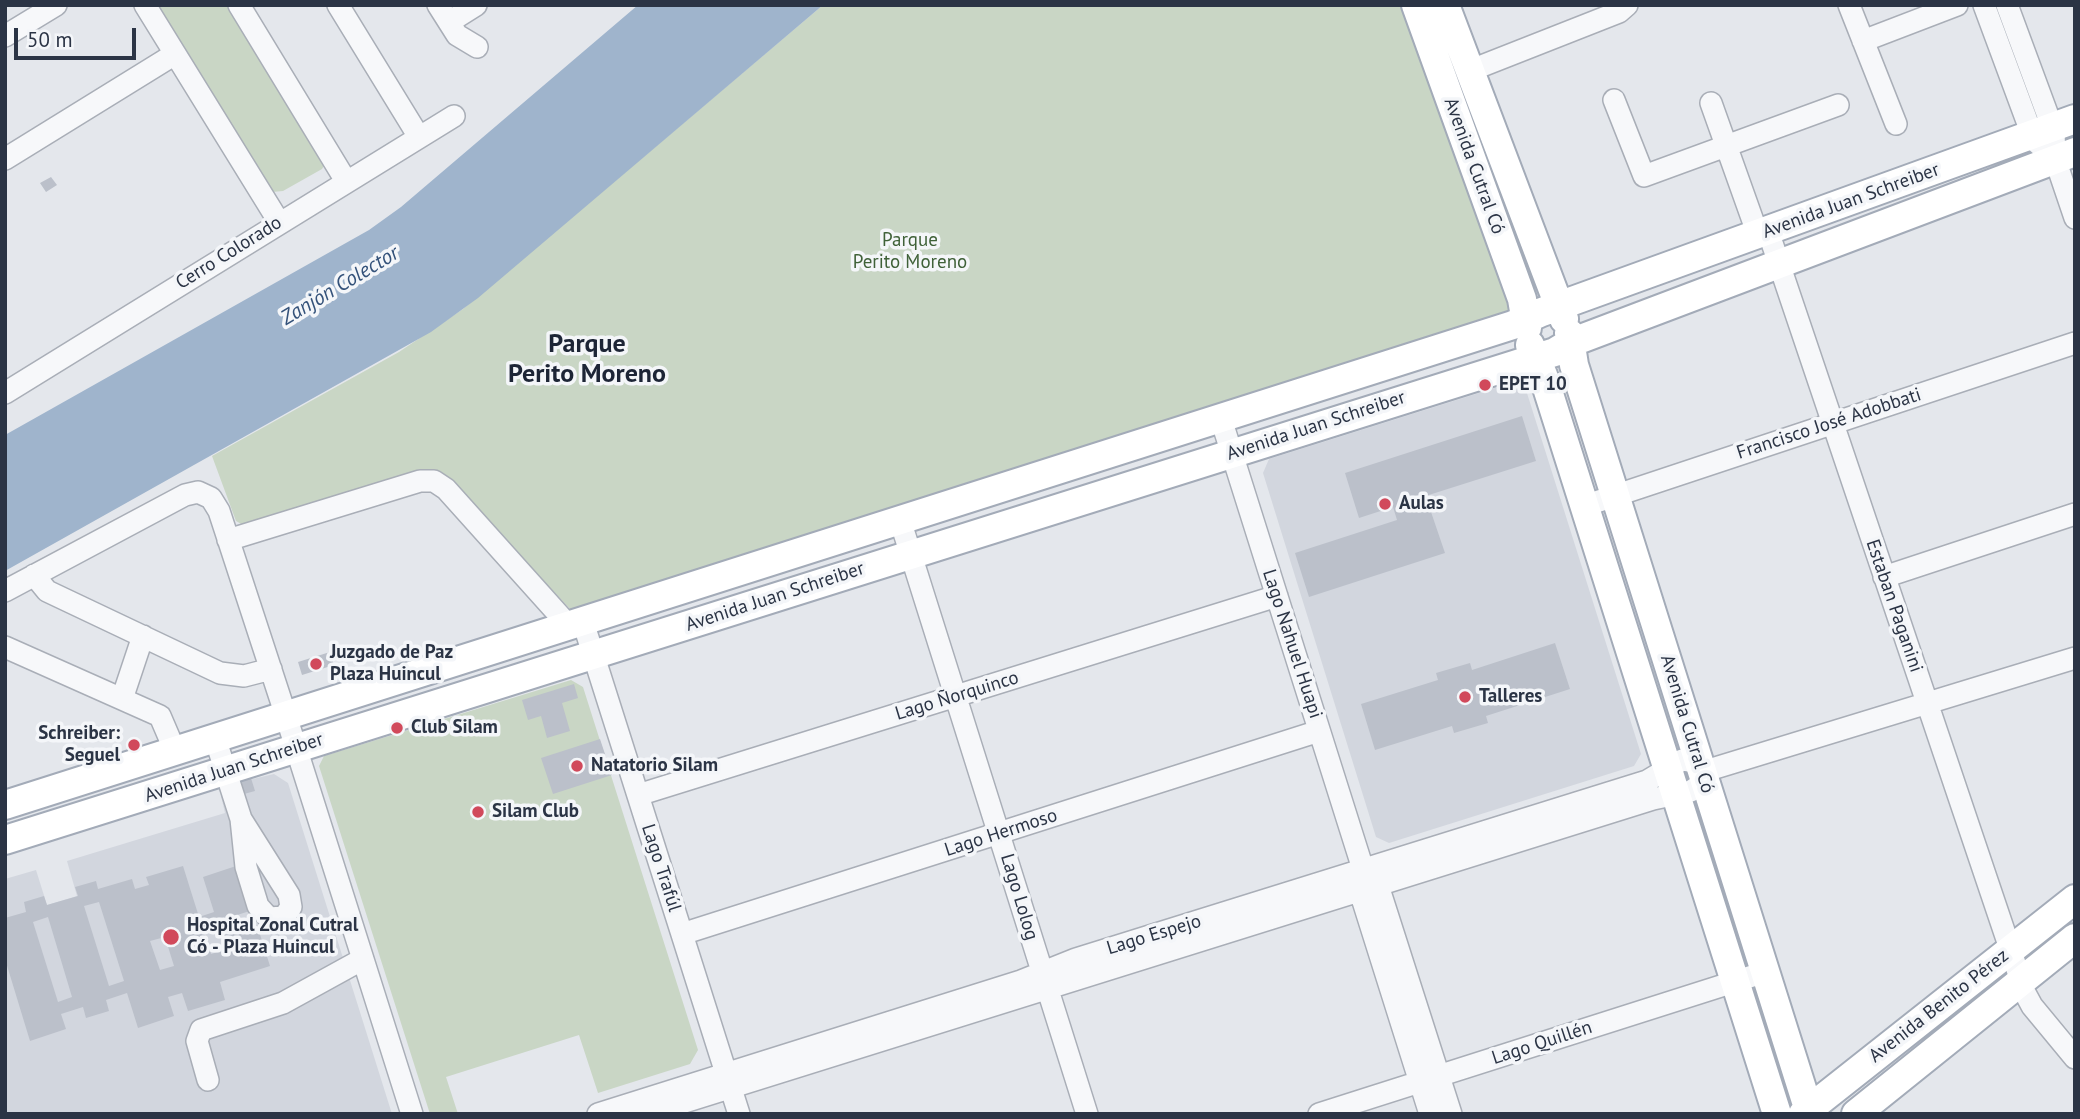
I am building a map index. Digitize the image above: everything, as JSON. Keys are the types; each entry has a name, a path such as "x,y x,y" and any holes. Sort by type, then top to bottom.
{"main road":[{"name":"Avenida Cutral Có","path":"1416,5 1456,75"},
{"name":"Avenida Cutral Có","path":"1445,5 1456,75 1522,299 1548,331 1615,495 1807,1112"},
{"name":"Avenida Juan Schreiber","path":"5,838 296,749 1232,453 1548,331 1763,233 2053,128"},
{"name":"Avenida Juan Schreiber","path":"5,805 1221,419 1548,331 1779,264 2065,156"},
{"name":"Avenida Cutral Có","path":"1548,331 1584,506 1777,1114"},
{"path":"5,815 9,828 5,838"},
{"name":"Avenida Benito Pérez","path":"1807,1112 2075,898"},
{"name":"Avenida Benito Pérez","path":"1856,1114 2075,938"}],"street":[{"path":"5,36 56,5"},
{"path":"145,5 279,222"},
{"path":"239,5 346,181"},
{"path":"338,5 419,137"},
{"path":"476,5 444,14 461,39 477,47"},
{"path":"1456,75 1619,12 1627,5"},
{"path":"1849,5 1896,124"},
{"path":"1863,41 1957,5"},
{"path":"1984,5 2053,128"},
{"path":"2007,5 2056,141 2065,156 2075,218"},
{"path":"5,159 175,54"},
{"path":"1614,100 1644,176 1838,105"},
{"name":"Estaban Paganini","path":"1711,103 1763,233 1779,264 2021,981 2032,1006 2075,1058"},
{"name":"Cerro Colorado","path":"5,393 454,116"},
{"name":"Francisco José Adobbati","path":"1584,506 2075,343"},
{"name":"Lago Nahuel Huapi","path":"1221,419 1363,869 1357,876 1369,888 1430,1079 1451,1114"},
{"path":"228,540 420,481 434,481 446,489 576,624"},
{"path":"5,591 185,495 205,494 215,504 271,669 412,1114"},
{"path":"1884,577 2075,514"},
{"name":"Lago Lolog","path":"900,520 1087,1114"},
{"path":"34,575 47,591 226,676 244,676 271,669"},
{"name":"Lago Ñorquinco","path":"638,795 1277,596"},
{"name":"Lago Trafúl","path":"576,624 593,655 739,1114"},
{"path":"122,699 143,636"},
{"path":"5,647 162,718 175,751"},
{"name":"Lago Espejo","path":"598,1114 728,1081 1045,980 1363,869 1647,781 1672,782 1695,790 1702,780 1702,772 2075,658"},
{"name":"Lago Hermoso","path":"682,934 1320,732"},
{"path":"215,738 240,819"},
{"name":"Lago Espejo","path":"1045,980 1369,888 1672,782"},
{"path":"208,1080 197,1041 201,1030 275,1007 363,958"},
{"name":"Lago Quillén","path":"1319,1114 1765,972"},
{"name":"Lago Nahuel Huapi","path":"1430,1079 1430,1114"},
{"name":"Lago Espejo","path":"646,1114 728,1081"}],"shaded area":[{"path":"1514,382 1526,390 1641,754 1634,766 1389,843 1376,837 1263,473 1269,459"},
{"name":"Hospital Zonal Cutral Có - Plaza Huincul","path":"274,774 288,783 392,1114 5,1114 5,879 36,870 47,905 77,896 67,861 225,813 221,796 242,790 240,782"}],"green space":[{"path":"154,5 231,5 325,164 322,169 283,191 272,192"},
{"name":"Parque Perito Moreno","path":"823,5 1405,5 1514,312 573,612 452,485 245,526 236,521 212,456 399,352 463,309"},
{"name":"Silam Club","path":"571,680 583,687 698,1050 690,1064 598,1093 579,1035 446,1077 458,1114 430,1114 319,766 324,756"}],"water":[{"name":"Zanjón Colector","path":"638,5 823,5 478,298 431,332 5,571 5,435 369,230 401,207"}],"building":[{"path":"51,177 57,185 46,192 40,183"},
{"name":"Aulas","path":"1522,416 1536,461 1413,500 1418,513 1430,509 1445,553 1309,597 1295,553 1397,520 1393,507 1359,518 1345,473"},
{"name":"Talleres","path":"1555,643 1570,689 1486,716 1488,723 1454,733 1452,726 1375,750 1361,704 1438,680 1436,673 1470,663 1472,670"},
{"name":"Juzgado de Paz Plaza Huincul","path":"330,652 334,665 302,675 298,662"},
{"path":"574,684 578,698 562,703 570,731 547,738 541,716 528,720 522,700"},
{"name":"Natatorio Silam","path":"600,739 612,775 553,794 541,758"},
{"path":"251,778 255,791 244,794 240,782"},
{"path":"239,865 253,910 202,926 211,954 225,950 221,936 257,925 270,966 220,982 225,1000 188,1011 182,993 168,997 174,1016 138,1028 127,993 106,1000 109,1011 86,1018 83,1007 61,1014 66,1029 30,1041 5,959 5,918 26,912 24,902 44,896 47,905 78,896 75,887 96,881 98,889 132,879 135,889 149,885 146,877 183,866 199,917 214,912 203,877","holes":["99,902 124,981 109,986 84,906","48,917 72,997 58,1002 33,922","165,937 174,966 160,970 150,941"]}],"place":[{"name":"EPET 10","path":"1485,385"},
{"name":"Aulas","path":"1385,504"},
{"name":"Juzgado de Paz Plaza Huincul","path":"316,664"},
{"name":"Talleres","path":"1465,697"},
{"name":"Club Silam","path":"397,728"},
{"name":"Schreiber: Seguel","path":"134,745"},
{"name":"Natatorio Silam","path":"577,766"},
{"name":"Silam Club","path":"478,812"},
{"name":"Hospital Zonal Cutral Có - Plaza Huincul","path":"171,937"}],"district":[{"name":"Parque Perito Moreno","path":"587,360"}]}
